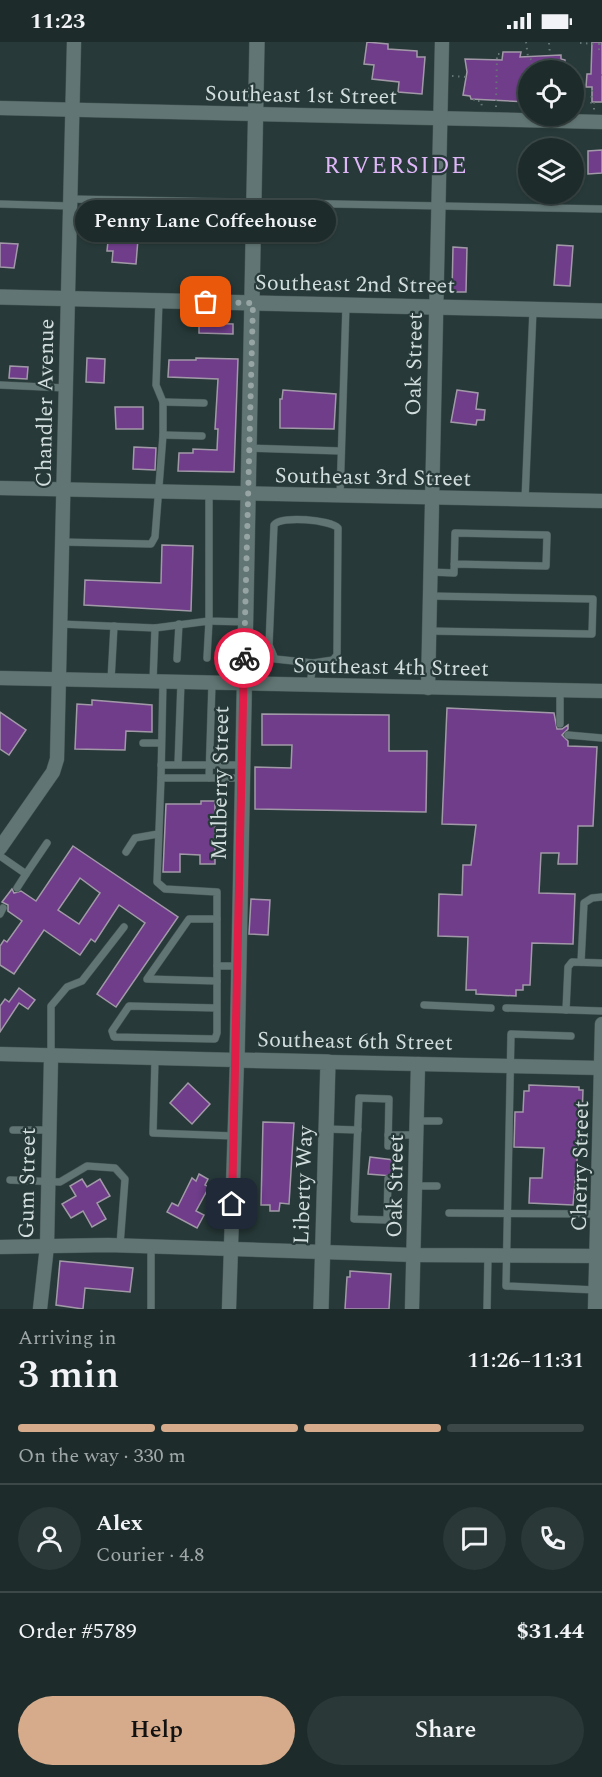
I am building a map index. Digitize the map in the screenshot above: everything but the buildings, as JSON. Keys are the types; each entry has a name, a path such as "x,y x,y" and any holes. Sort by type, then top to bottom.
{"street":[{"name":"Chandler Avenue","path":"0,848 56,765 74,42"},
{"name":"Mulberry Street","path":"229,1309 237,1060 257,42"},
{"name":"Oak Street","path":"428,688 442,42"},
{"name":"Southeast 1st Street","path":"0,108 602,122"},
{"name":"Southeast 2nd Street","path":"0,297 602,311"},
{"name":"Southeast 3rd Street","path":"0,488 602,501"},
{"name":"Southeast 4th Street","path":"0,678 602,691"},
{"name":"Cherry Street","path":"595,1309 600,1256 602,1024"},
{"name":"Southeast 6th Street","path":"0,1054 51,1058 602,1068"},
{"name":"Gum Street","path":"40,1309 46,1246 51,1058"},
{"name":"Liberty Way","path":"321,1309 328,1062"},
{"name":"Oak Street","path":"412,1309 418,1064"},
{"path":"0,1246 120,1245 414,1255 600,1256"}],"lane":[{"path":"0,204 254,203 602,209"},
{"path":"62,543 151,544 155,537 163,435 162,402 156,386 159,301"},
{"path":"339,496 346,305"},
{"path":"525,500 533,310"},
{"path":"0,386 66,388"},
{"path":"162,402 204,403"},
{"path":"163,435 202,436"},
{"path":"250,448 341,451"},
{"path":"207,658 209,493"},
{"path":"282,519 330,522 338,528 337,655 333,660 313,663 275,659 271,656 269,645 274,525 282,519"},
{"path":"430,572 454,573 454,564 455,532 547,535 546,566 454,564"},
{"path":"429,631 592,634 593,612 593,599 430,596"},
{"path":"593,612 602,612"},
{"path":"60,624 155,628 209,621 245,622"},
{"path":"177,659 179,624"},
{"path":"111,680 114,626"},
{"path":"155,628 161,743 157,882 165,889 217,892 217,1008 215,1040 114,1037 112,1031 129,1006 217,1008"},
{"path":"310,685 313,663"},
{"path":"178,765 181,682"},
{"path":"209,778 212,683"},
{"path":"560,690 560,724"},
{"path":"568,735 602,738"},
{"path":"143,743 161,743"},
{"path":"161,765 209,765 241,772"},
{"path":"161,778 209,778 241,772"},
{"path":"126,852 135,838 158,834"},
{"path":"17,888 47,843"},
{"path":"0,856 26,874"},
{"path":"581,962 584,903 592,898 602,897"},
{"path":"217,919 189,919 147,978 217,981"},
{"path":"51,1058 51,1006 66,987 82,981 124,927"},
{"path":"566,1010 568,967 572,962 602,963"},
{"path":"217,966 239,966"},
{"path":"424,1005 491,1008"},
{"path":"506,1008 602,1011"},
{"path":"572,1035 511,1034 506,1286 597,1290"},
{"path":"155,1059 153,1133 234,1136"},
{"path":"388,1146 389,1099 359,1098 354,1219 387,1220 388,1179"},
{"path":"416,1121 439,1121"},
{"path":"326,1129 358,1130"},
{"path":"13,1130 48,1130"},
{"path":"388,1135 416,1135"},
{"path":"10,1180 60,1182 87,1166 106,1166 120,1172 125,1179 120,1245"},
{"path":"415,1186 437,1186"},
{"path":"449,1213 599,1214"},
{"path":"151,1246 151,1309"},
{"path":"487,1309 488,1255"}],"path":[{"path":"526,42 528,57 532,60"},
{"path":"549,42 550,55"},
{"path":"580,43 600,44 599,50"},
{"path":"496,107 497,54 502,54"},
{"path":"454,76 467,77"},
{"path":"592,90 591,104 594,103 594,110"},
{"path":"474,99 474,101 481,101 482,106"}],"way so far":[{"path":"206,302 253,303 244,658"}],"place":[{"name":"Penny Lane Coffeehouse","path":"206,302"}],"district":[{"name":"RIVERSIDE","path":"396,165"}],"route":[{"path":"232,1204 237,1060 244,658"}]}
